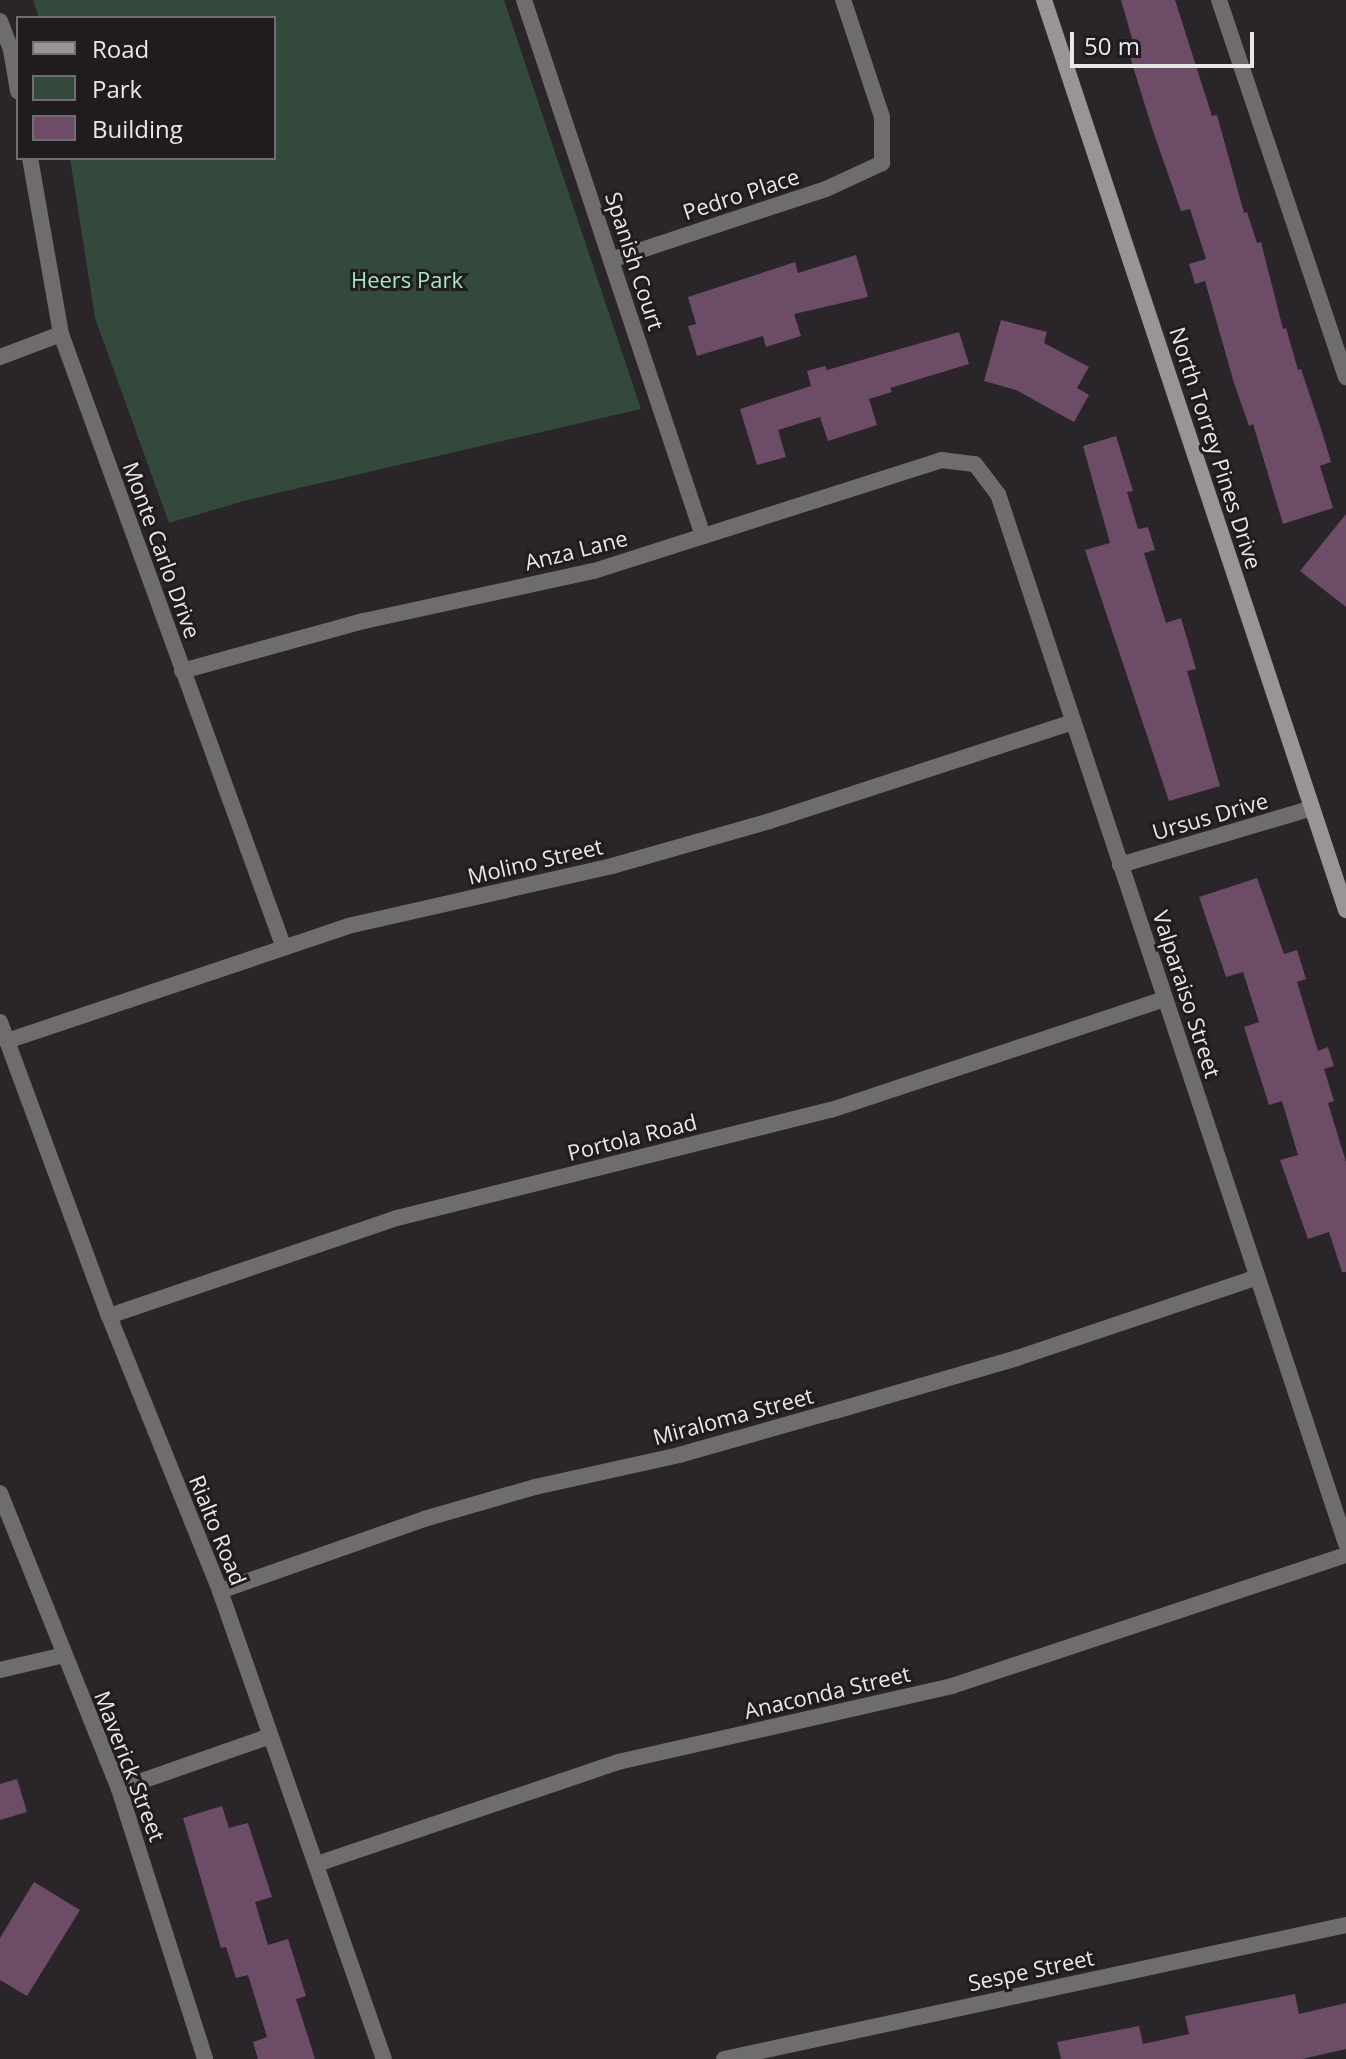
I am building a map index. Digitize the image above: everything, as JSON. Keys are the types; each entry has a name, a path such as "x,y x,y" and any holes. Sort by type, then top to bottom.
{"main road":[{"name":"North Torrey Pines Drive","path":"1044,0 1346,910"}],"street":[{"name":"Spanish Court","path":"524,0 703,536"},
{"name":"Pedro Place","path":"611,260 826,189 882,163 882,117 843,0"},
{"path":"1219,0 1346,377"},
{"path":"0,21 11,50 16,79"},
{"name":"Monte Carlo Drive","path":"30,160 61,334 284,948"},
{"path":"0,357 61,334"},
{"name":"Anza Lane","path":"182,671 364,621 594,571 941,460 975,464"},
{"name":"Valparaiso Street","path":"975,464 998,494 1346,1544"},
{"name":"Molino Street","path":"7,1041 348,926 612,866 770,821 1073,722"},
{"name":"Ursus Drive","path":"1120,865 1312,808"},
{"name":"Portola Road","path":"109,1316 397,1218 831,1110 1165,999"},
{"name":"Rialto Road","path":"0,1022 109,1316 220,1591 384,2059"},
{"name":"Miraloma Street","path":"220,1591 424,1519 535,1487 679,1455 866,1402 1017,1358 1257,1277"},
{"name":"Maverick Street","path":"0,1493 119,1789 205,2059"},
{"name":"Anaconda Street","path":"317,1864 618,1762 952,1686 1346,1555"},
{"path":"0,1670 64,1655"},
{"path":"119,1789 270,1736"},
{"name":"Sespe Street","path":"724,2059 1346,1925"}],"green space":[{"name":"Heers Park","path":"33,0 504,0 641,409 247,500 169,523 95,318 70,160 276,160 276,16 38,16"}],"building":[{"path":"1121,0 1175,0 1212,116 1217,115 1244,213 1247,212 1257,243 1261,242 1283,329 1286,328 1323,435 1331,462 1320,466 1333,508 1283,524 1253,424 1249,426 1234,383 1205,281 1195,284 1189,264 1206,259 1190,209 1181,211 1152,128 1127,47 1134,45"},
{"path":"856,255 868,297 794,314 801,336 766,347 763,336 697,356 688,326 696,324 688,297 795,262 798,273"},
{"path":"1001,320 1047,332 1044,343 1089,367 1077,388 1089,395 1074,422 1016,390 984,381"},
{"path":"959,332 969,364 890,388 892,392 869,399 877,425 828,441 820,417 778,430 786,457 757,465 740,409 811,386 807,371 825,366 827,370"},
{"path":"1116,436 1133,491 1127,492 1138,529 1148,527 1155,550 1144,553 1166,623 1181,618 1196,669 1187,671 1220,786 1169,801 1085,550 1110,543 1083,446"},
{"path":"1346,514 1346,607 1300,571"},
{"path":"1257,878 1284,954 1297,950 1306,979 1297,982 1318,1051 1328,1047 1334,1066 1324,1069 1334,1101 1328,1103 1346,1162 1346,1272 1342,1272 1329,1232 1308,1239 1280,1160 1298,1155 1282,1101 1269,1105 1244,1027 1259,1022 1243,972 1226,977 1199,897"},
{"path":"17,1779 27,1812 0,1820 0,1784"},
{"path":"222,1806 229,1828 248,1823 272,1897 255,1902 268,1945 288,1939 306,1996 296,1999 315,2059 258,2059 253,2042 267,2037 248,1975 236,1978 226,1947 221,1948 183,1818"},
{"path":"34,1882 80,1910 27,1996 0,1980 0,1938"},
{"path":"1295,1994 1299,2014 1346,2003 1346,2049 1302,2059 1061,2059 1057,2042 1139,2026 1143,2044 1189,2034 1185,2016"}]}
